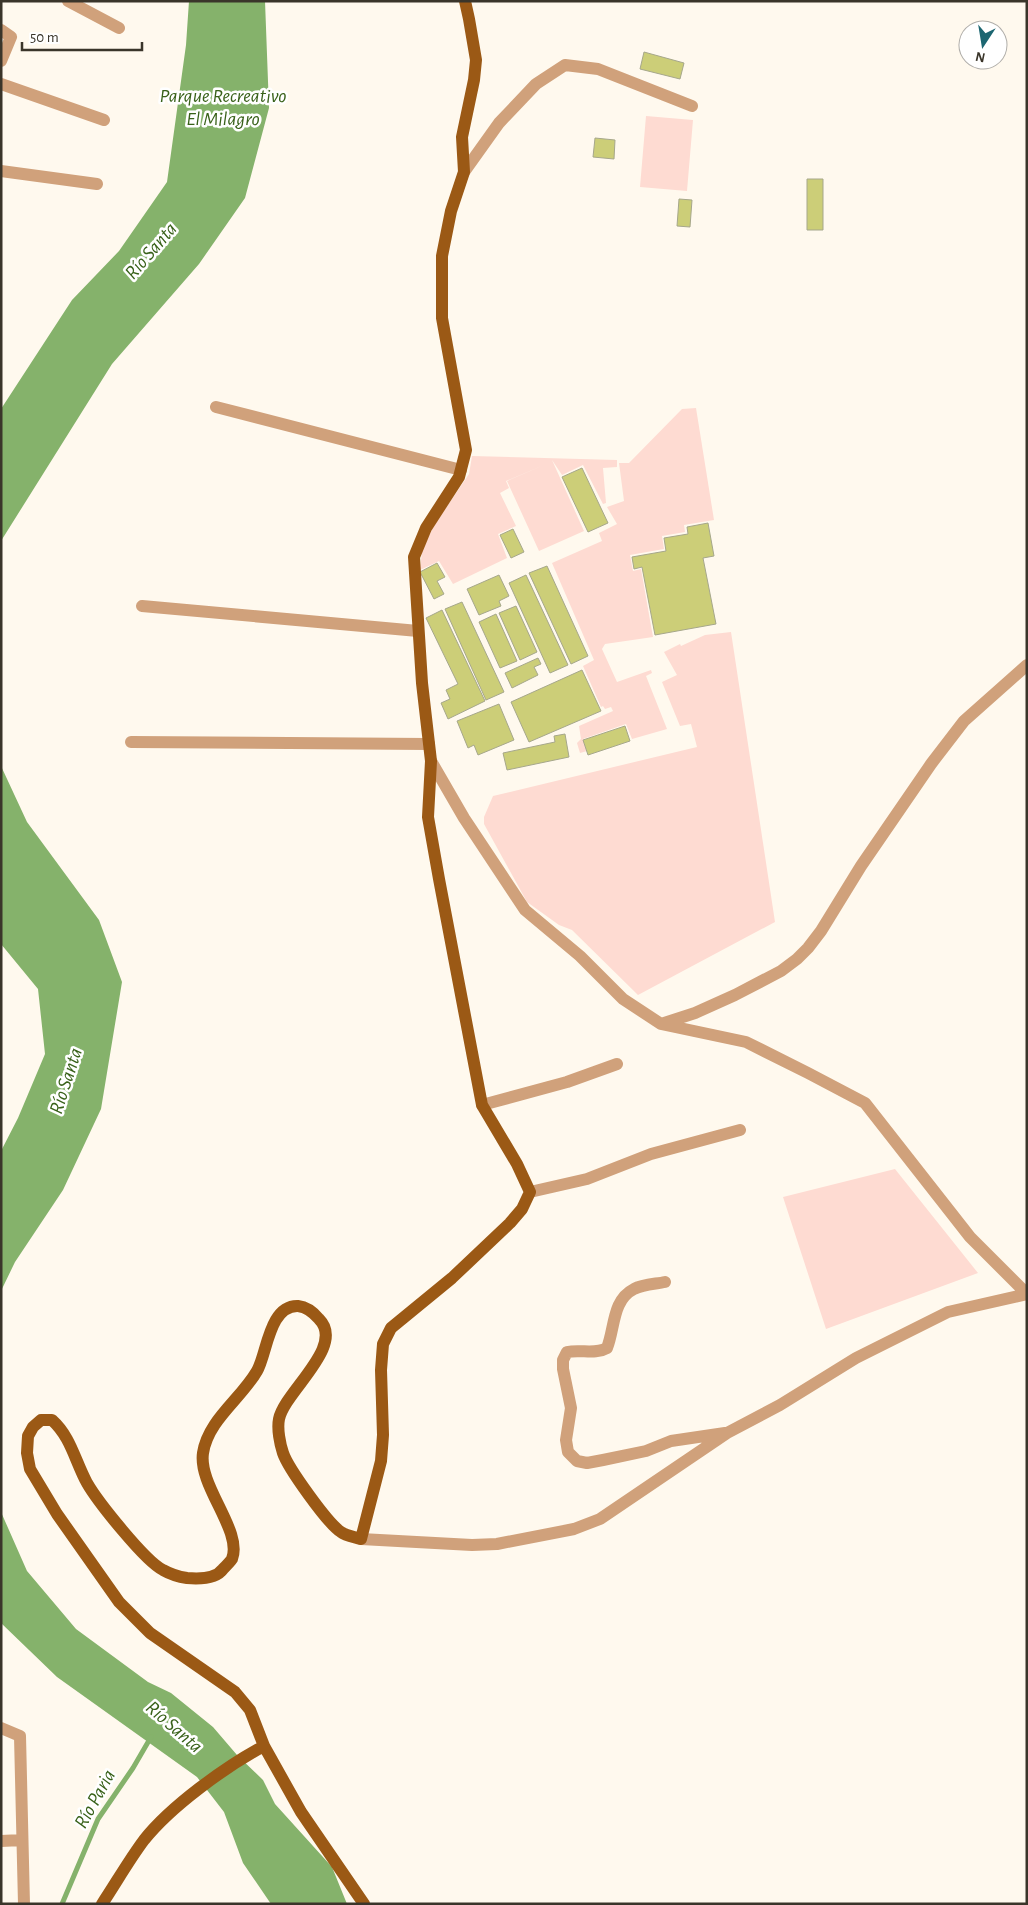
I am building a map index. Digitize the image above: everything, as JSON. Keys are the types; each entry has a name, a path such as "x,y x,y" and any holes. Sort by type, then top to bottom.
{"main road":[{"path":"364,1904 301,1812 264,1746 250,1710 235,1692 150,1633 119,1602 57,1514 30,1469 27,1453 28,1436 33,1427 41,1420 52,1420 63,1430 88,1483 131,1540 162,1570 186,1578 205,1578 220,1573 232,1559 234,1542 205,1476 203,1455 208,1436 258,1371 274,1322 285,1310 297,1306 312,1311 324,1324 327,1339 322,1354 286,1404 279,1419 279,1434 283,1453 290,1469 327,1519 341,1533 361,1539 381,1461 383,1435 381,1370 383,1344 391,1328 452,1278 510,1223 522,1209 530,1192 517,1164 482,1105 428,817 431,761 422,683 414,557 426,528 459,477 466,450 442,318 442,256 451,211 464,172 462,137 474,80 476,60 470,19 465,1"},
{"path":"102,1904 156,1826 182,1802 248,1755 264,1746"}],"street":[{"path":"68,1 119,28"},
{"path":"1,30 11,37 1,61"},
{"path":"464,172 498,124 536,84 565,65 598,69 692,106"},
{"path":"1,84 104,120"},
{"path":"1,171 97,184"},
{"path":"216,407 461,470"},
{"path":"142,606 418,630"},
{"path":"660,1024 695,1013 735,995 781,971 802,954 820,931 861,866 931,764 964,721 1027,665"},
{"path":"131,742 429,744"},
{"path":"431,761 464,818 526,910 580,956 623,1000 660,1024 746,1042 865,1103 970,1237 1027,1294"},
{"path":"482,1105 567,1082 617,1064"},
{"path":"530,1192 587,1179 651,1154 740,1130"},
{"path":"665,1282 635,1288 624,1296 617,1308 607,1348 594,1352 582,1350 567,1352 563,1360 563,1369 571,1408 566,1440 568,1452 576,1461 586,1463 646,1451 671,1441 727,1433"},
{"path":"361,1539 480,1545 497,1544 574,1529 600,1519 727,1433 780,1404 856,1358 948,1312 1027,1294"},
{"path":"1,1728 20,1736 24,1904"},
{"path":"1,1841 22,1840"}],"shaded area":[{"path":"646,116 693,120 687,191 640,187"},
{"path":"696,408 714,520 684,525 685,532 662,536 664,549 630,555 633,571 641,569 653,637 605,644 602,649 617,682 651,670 652,673 646,676 667,729 632,739 626,724 583,739 587,751 580,753 577,743 581,739 579,726 613,711 611,707 605,709 603,706 601,707 583,666 594,660 552,563 602,541 599,533 617,524 607,507 624,501 619,463 629,463 682,409"},
{"path":"472,456 617,460 617,467 603,468 606,503 603,504 583,465 562,475 552,460 584,531 539,551 507,481 544,465 506,481 509,488 500,493 516,526 498,534 507,558 453,584 439,561 420,570 422,551 433,527 469,474"},
{"path":"731,632 775,922 638,995 572,930 559,925 527,902 484,824 484,817 493,796 697,747 691,724 680,726 662,682 677,675 664,652 705,635"},
{"path":"895,1169 978,1273 826,1329 783,1197"}],"water":[{"name":"Parque Recreativo El Milagro","path":"189,1 265,1 269,108 245,198 199,264 112,364 1,541 1,409 72,300 119,251 167,182 186,45"},
{"name":"Río Santa","path":"1,766 27,822 99,920 122,982 101,1109 63,1190 15,1262 1,1291 1,1151 18,1118 45,1054 38,989 1,944"},
{"name":"Río Santa","path":"1,1512 27,1571 76,1629 148,1682 171,1693 213,1727 237,1755 263,1780 275,1804 332,1867 347,1904 271,1904 243,1863 224,1812 197,1777 57,1677 1,1623"}],"building":[{"path":"644,52 684,63 680,79 640,69"},
{"path":"595,138 615,140 614,159 593,157"},
{"path":"807,179 823,179 823,230 807,230"},
{"path":"679,199 692,200 690,227 677,226"},
{"path":"582,468 608,523 588,532 562,477"},
{"path":"708,523 714,556 703,558 716,624 655,635 642,567 634,569 632,557 666,551 664,538 688,534 687,527"},
{"path":"513,529 524,552 511,558 500,535"},
{"path":"437,563 445,577 437,581 444,594 434,599 420,572"},
{"path":"547,566 588,656 571,664 529,573"},
{"path":"499,575 509,596 499,601 501,606 479,615 467,589"},
{"path":"526,575 568,665 550,673 509,583"},
{"path":"462,602 504,692 486,700 445,609"},
{"path":"516,606 537,652 520,660 499,613"},
{"path":"442,610 485,701 448,719 441,703 450,699 446,690 458,684 426,618"},
{"path":"496,614 517,661 500,668 479,622"},
{"path":"538,658 541,664 534,667 538,675 512,688 505,673"},
{"path":"582,670 601,711 529,742 511,702"},
{"path":"499,704 514,740 478,755 474,745 468,748 457,721"},
{"path":"625,726 630,741 588,755 583,740"},
{"path":"565,734 569,757 507,770 503,753 555,742 554,736"}],"waterway":[{"name":"Río Paria","path":"62,1904 98,1819 133,1768 151,1737"}]}
